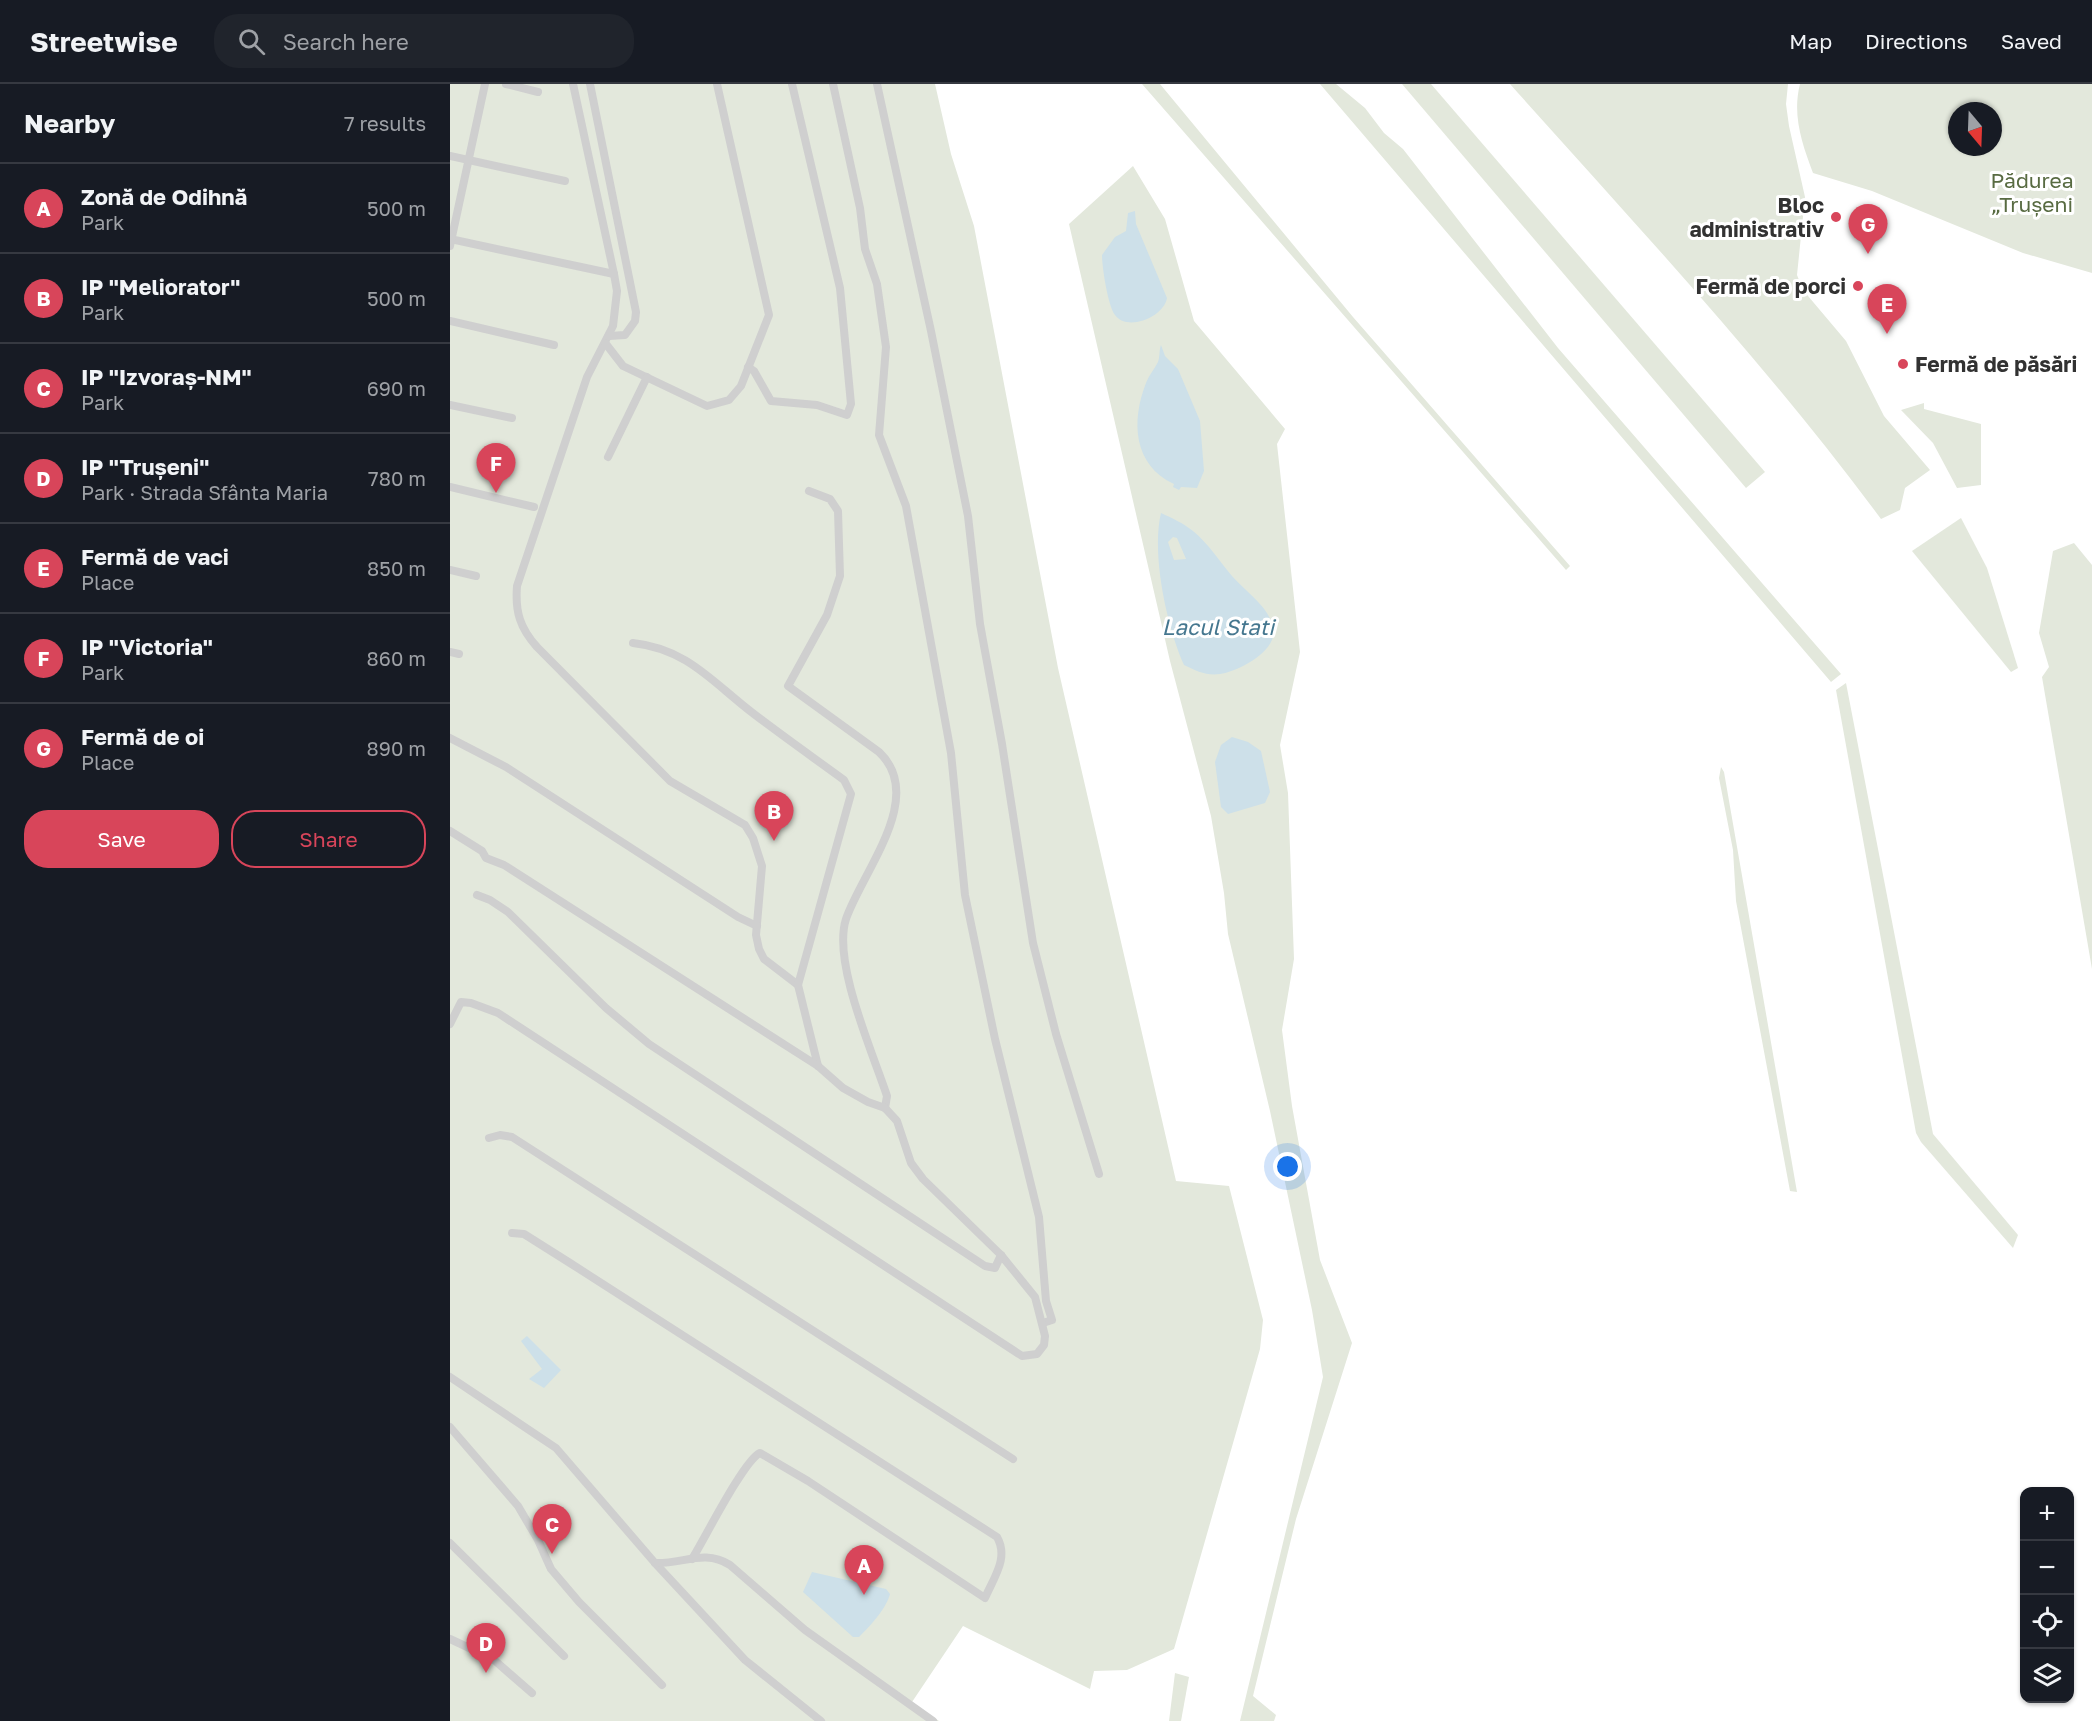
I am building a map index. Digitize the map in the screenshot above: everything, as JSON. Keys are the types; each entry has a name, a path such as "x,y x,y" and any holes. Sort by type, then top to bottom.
{"street":[{"path":"485,84 450,242 614,274"},
{"path":"506,84 538,92"},
{"path":"573,84 617,291 613,326 608,340 587,377 517,586 519,620 524,633 537,647 670,781 745,825 753,838 762,866 757,926 759,949 764,959 798,985"},
{"path":"590,84 636,312 635,321 625,335 608,340"},
{"path":"608,340 622,366 707,406 729,400 741,386 756,354 769,315 717,84"},
{"path":"748,367 754,371 771,401 817,405 847,415 851,404 840,288 792,84"},
{"path":"833,84 860,208 865,249 877,284 886,347 879,435 906,506 951,753 965,895 995,1040 1039,1217 1046,1301 1052,1320 1043,1323"},
{"path":"877,84 931,331 968,516 980,624 1034,944 1056,1034 1099,1174"},
{"path":"450,156 565,181"},
{"path":"450,321 554,345"},
{"path":"608,456 647,377"},
{"path":"450,405 512,418"},
{"path":"450,487 534,507"},
{"path":"809,491 830,499 838,511 840,576 827,615 788,686 879,752 889,761 896,779 897,795 888,833 846,919 841,942 845,969 887,1096 885,1108"},
{"path":"450,570 476,576"},
{"path":"633,643 673,652 698,667 752,712 844,780 851,794 798,985 818,1066"},
{"path":"450,738 506,767 738,917 757,926"},
{"path":"450,831 482,851 486,858 514,871 818,1066 843,1088 868,1102 885,1108 897,1121 910,1163 923,1179 1001,1255 1035,1297 1043,1323 1044,1345 1037,1354 1022,1356 498,1013 471,1002 461,1002 450,1024"},
{"path":"477,895 490,900 508,912 606,1008 649,1044 986,1266 995,1268 1001,1255"},
{"path":"489,1138 500,1135 512,1137 1013,1459"},
{"path":"512,1233 524,1234 997,1537 1003,1548 1003,1558 985,1598 808,1481 760,1453 756,1455 739,1481 692,1558"},
{"path":"450,1377 556,1448 655,1563 745,1660 821,1721"},
{"path":"450,1427 518,1506 538,1539 551,1569 579,1602 662,1685"},
{"path":"450,1543 564,1656"},
{"path":"655,1563 678,1563 692,1558 711,1556 730,1565 805,1630 933,1721"},
{"path":"450,1638 493,1659 532,1693"}],"green space":[{"path":"450,84 935,84 951,154 974,226 1058,668 1176,1181 1229,1186 1263,1320 1260,1349 1174,1649 1127,1670 1094,1671 1090,1689 963,1626 912,1702 939,1721 450,1721"},
{"path":"1142,84 1160,84 1353,317 1570,566 1566,570"},
{"path":"1320,84 1336,84 1365,108 1384,133 1403,149 1558,348 1841,674 1831,682"},
{"path":"1402,84 1431,84 1765,472 1746,488"},
{"path":"1510,84 1788,84 1786,104 1789,126 1805,197 1797,275 1803,290 1846,341 1884,416 1930,470 1905,488 1900,510 1881,519 1838,462 1747,351"},
{"name":"Pădurea „Trușeni","path":"1800,84 2092,84 2092,273 2023,253 1872,191 1813,173 1799,129 1797,107"},
{"path":"1133,166 1165,219 1194,321 1285,429 1277,444 1300,652 1280,745 1288,793 1294,959 1282,1030 1292,1106 1320,1260 1352,1343 1296,1519 1253,1696 1276,1715 1274,1721 1240,1721 1323,1377 1312,1310 1270,1111 1228,934 1224,893 1211,816 1170,661 1069,224"},
{"path":"1924,403 1924,409 1981,424 1981,485 1957,488 1933,443 1901,410"},
{"path":"1961,518 1987,568 2018,668 2011,672 1912,551"},
{"path":"2074,543 2092,565 2092,969 2042,677 2049,667 2039,633 2053,551"},
{"path":"1846,683 1933,1134 2018,1235 2013,1248 1921,1142 1916,1133 1836,690"},
{"path":"1721,767 1724,772 1797,1192 1790,1191 1736,901 1733,850 1719,778"},
{"path":"1175,1673 1189,1677 1181,1721 1169,1721"}],"water":[{"path":"1135,211 1136,224 1167,298 1159,311 1152,316 1136,322 1128,322 1121,320 1112,310 1102,255 1115,237 1126,231 1128,213"},
{"path":"1161,345 1165,356 1178,369 1200,421 1204,471 1197,488 1181,487 1179,490 1173,487 1174,484 1160,476 1150,466 1139,441 1137,427 1141,397 1147,380 1158,362"},
{"name":"Lacul Stati","path":"1161,513 1193,531 1266,612 1273,626 1274,635 1264,651 1256,658 1237,669 1220,674 1206,674 1184,665 1172,631 1162,590 1158,530","holes":["1173,537 1177,538 1186,559 1174,560 1168,542"]},
{"path":"1232,737 1248,742 1261,751 1270,792 1265,803 1228,814 1221,807 1215,762 1221,745"},
{"path":"527,1336 561,1370 544,1388 529,1379 542,1369 521,1341"},
{"path":"812,1572 886,1589 890,1594 873,1623 859,1637 853,1637 803,1592"}],"place":[{"name":"Bloc administrativ","path":"1836,217"},
{"name":"Fermă de oi","path":"1868,254"},
{"name":"Fermă de porci","path":"1858,286"},
{"name":"Fermă de vaci","path":"1887,334"},
{"name":"Fermă de păsări","path":"1903,364"},
{"name":"IP \"Victoria\"","path":"496,493"},
{"name":"IP \"Meliorator\"","path":"774,841"},
{"name":"IP \"Izvoraș-NM\"","path":"552,1554"},
{"name":"Zonă de Odihnă","path":"864,1595"},
{"name":"IP \"Trușeni\"","path":"486,1673"}]}
